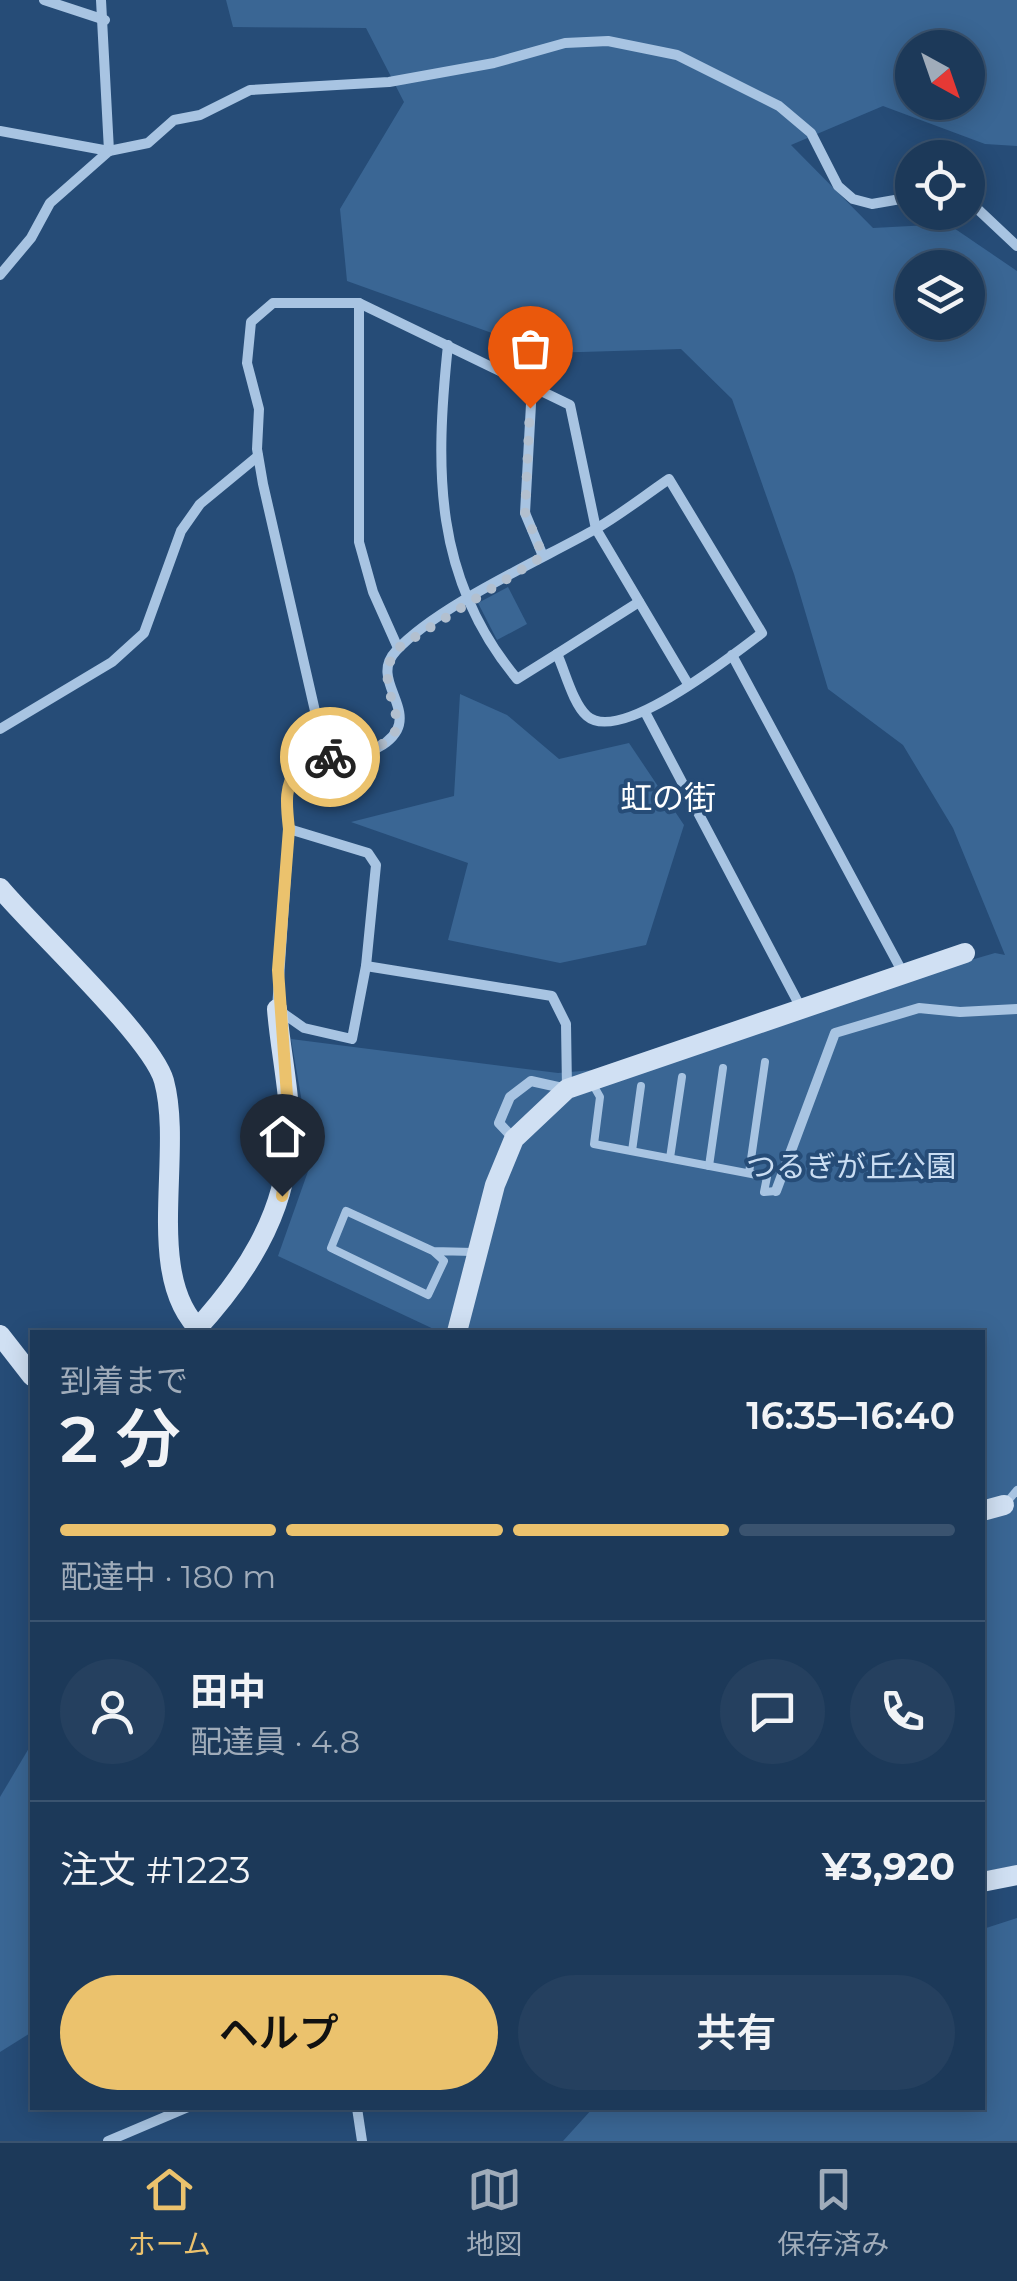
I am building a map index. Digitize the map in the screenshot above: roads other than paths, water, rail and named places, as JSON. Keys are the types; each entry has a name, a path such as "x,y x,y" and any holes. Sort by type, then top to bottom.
{"street":[{"path":"44,0 104,20"},
{"path":"0,274 31,238 50,203 108,151 101,0"},
{"path":"0,131 108,151 148,142 174,120 200,115 250,90 390,82 494,63 565,43 608,41 678,55 779,106 811,133 838,186 852,199 872,204 895,200"},
{"path":"985,216 1017,246"},
{"path":"316,711 258,456 259,410 247,363 252,322 272,303 359,304 570,405 596,529 688,684"},
{"path":"359,304 359,542 373,592 398,648"},
{"path":"448,345 442,402 441,509 451,557 468,600 517,678 639,602"},
{"path":"532,386 525,512 543,556"},
{"path":"0,729 112,662 144,633 181,531 200,504 258,456"},
{"path":"199,1330 269,1230 282,1196 290,1138 277,1009 289,829 288,781 299,764 368,752 396,731 400,720 386,680 388,660 398,648 468,600 596,529 668,479 762,633 645,712 602,724 586,716 556,654"},
{"path":"732,656 904,974"},
{"path":"645,712 801,1008"},
{"path":"277,1009 304,1028 352,1039 366,966 376,865 368,853 289,829"},
{"path":"0,888 142,1045 162,1075 170,1106 174,1292 197,1330"},
{"path":"458,1330 494,1185 514,1139 567,1090 965,953"},
{"path":"366,966 552,996 566,1024 567,1090"},
{"path":"776,1192 834,1033 919,1008 960,1012 1017,1009"},
{"path":"514,1139 499,1124 510,1096 531,1081 567,1090"},
{"path":"0,1335 30,1373"},
{"path":"985,1510 1010,1497"},
{"path":"985,1881 1017,1875"},
{"path":"108,2141 181,2110"},
{"path":"356,2110 362,2141"}],"lane":[{"path":"749,1174 765,1062"},
{"path":"709,1166 723,1068"},
{"path":"670,1158 682,1076"},
{"path":"590,1079 600,1097 594,1144 767,1177 764,1192 776,1192"},
{"path":"632,1152 641,1086"},
{"path":"433,1251 444,1261 428,1295 331,1248 346,1211 433,1251 478,1252"}],"district":[{"name":"虹の街","path":"668,798"}],"park label":[{"name":"つるぎが丘公園","path":"851,1167"}]}
